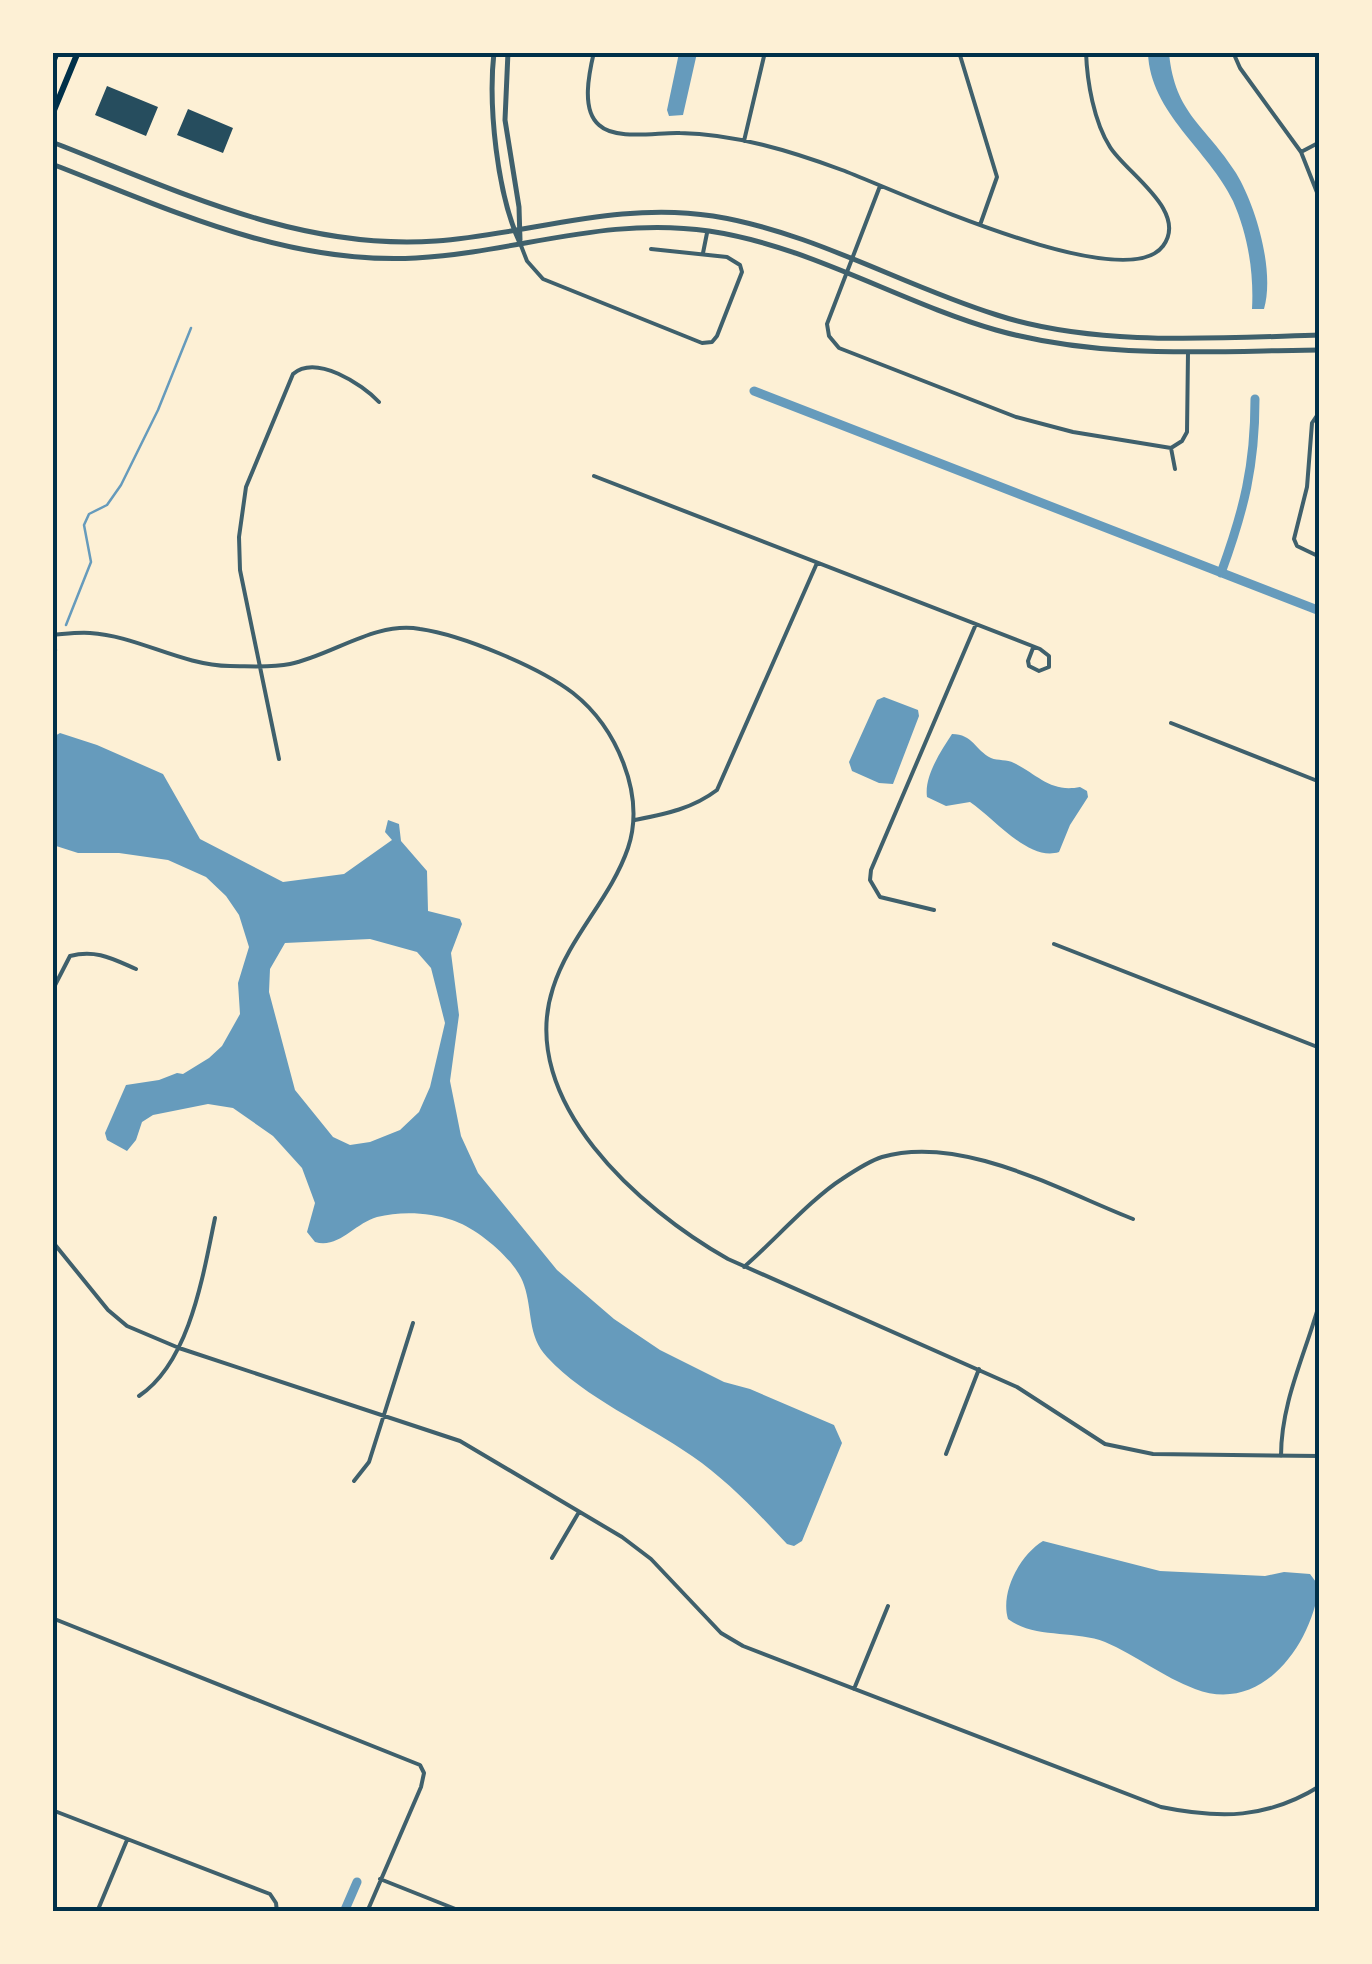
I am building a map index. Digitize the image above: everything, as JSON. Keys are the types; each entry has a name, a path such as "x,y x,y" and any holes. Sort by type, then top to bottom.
{"main road":[{"path":"52,64 57,52"},
{"path":"52,115 78,52"}],"street":[{"path":"494,52 492,110 526,262 543,279 702,343 712,342 718,336 742,272 735,260 651,249"},
{"path":"508,52 505,120 517,228"},
{"path":"594,52 589,96 591,116 600,127 614,132 684,132 744,141 799,155 1052,249 1086,256 1151,256 1168,237 1165,210 1108,146 1087,73 1086,52"},
{"path":"744,141 765,52"},
{"path":"959,52 996,177 980,225"},
{"path":"1233,52 1240,68 1301,152 1320,200"},
{"path":"52,142 225,209 342,239 433,242 625,212 698,214 769,228 997,315 1046,328 1098,336 1320,335"},
{"path":"1301,152 1320,142"},
{"path":"52,164 234,234 284,248 388,259 457,254 620,227 708,231 759,241 990,328 1039,342 1112,352 1320,350"},
{"path":"880,186 827,324 829,336 850,355 1016,417 1073,432 1171,448 1187,432 1188,352"},
{"path":"704,253 708,231"},
{"path":"280,759 240,570 241,506 246,487 293,374 300,368 312,366 365,387 379,402"},
{"path":"1320,411 1312,422 1306,486 1294,539 1298,546 1320,557"},
{"path":"1171,448 1175,469"},
{"path":"594,476 1046,653 1051,662 1049,667 1039,671 1029,666 1033,648"},
{"path":"635,820 701,803 717,790 817,562"},
{"path":"934,910 880,897 870,880 871,870 976,624"},
{"path":"55,636 90,632 190,662 260,666 290,664 395,628 418,628 450,636 542,673 574,694 606,731 626,773 635,820 628,849 553,985 547,1010 550,1066 560,1094 615,1172 656,1211 698,1242 744,1268 1017,1387 1104,1444 1153,1454 1320,1456"},
{"path":"1171,723 1320,782"},
{"path":"1054,944 1320,1048"},
{"path":"52,992 70,956 98,953 136,969"},
{"path":"744,1268 838,1181 881,1157 910,1153 941,1152 991,1163 1134,1220"},
{"path":"139,1396 158,1384 179,1348 201,1283 215,1218"},
{"path":"52,1242 126,1326 179,1348 460,1441 651,1559 721,1633 744,1646 1135,1798 1204,1816 1272,1809 1320,1786"},
{"path":"1280,1456 1285,1406 1320,1301"},
{"path":"354,1482 368,1462 414,1323"},
{"path":"946,1454 979,1369"},
{"path":"552,1558 579,1512"},
{"path":"854,1689 888,1606"},
{"path":"52,1618 420,1764 424,1773 421,1787 367,1912"},
{"path":"52,1810 270,1894 278,1912"},
{"path":"97,1912 127,1840"},
{"path":"380,1879 463,1912"}],"water":[{"path":"679,53 697,53 683,115 669,116 667,110"},
{"path":"1148,53 1169,53 1172,74 1185,106 1243,187 1257,221 1265,258 1264,309 1252,309 1249,254 1233,201 1223,182 1169,113 1151,74"},
{"path":"884,697 918,710 919,716 893,784 879,783 852,771 849,762 877,700"},
{"path":"60,733 97,745 163,774 200,839 283,882 344,874 392,840 385,832 388,820 399,824 401,841 427,871 428,911 460,919 462,924 451,953 459,1015 450,1081 461,1136 478,1173 557,1270 614,1319 660,1350 724,1382 834,1425 842,1443 802,1541 794,1546 787,1544 742,1497 705,1466 580,1386 547,1357 536,1340 520,1275 473,1230 434,1215 395,1214 369,1220 332,1242 315,1242 307,1232 315,1203 302,1168 273,1136 233,1108 208,1104 153,1115 142,1122 127,1151 107,1140 105,1133 126,1085 183,1074 222,1046 240,1014 238,983 249,947 239,915 206,877 168,860 119,853 78,853 53,845 53,737","holes":["370,939 417,952 431,968 445,1023 430,1087 419,1112 400,1130 350,1145 333,1137 295,1090 269,992 270,969 285,943"]},
{"path":"952,734 969,739 991,758 1011,762 1053,785 1087,791 1088,797 1059,852 1036,851 1024,845 970,802 946,806 927,797 931,772"},
{"path":"1043,1541 1160,1571 1310,1574 1319,1586 1306,1630 1280,1669 1242,1692 1219,1694 1183,1684 1105,1642 1042,1632 1008,1619 1009,1586 1027,1555"}],"building":[{"path":"107,86 158,107 146,136 95,115"},
{"path":"188,109 233,128 223,153 177,135"}],"waterway":[{"path":"66,625 91,562 84,525 89,514 107,505 121,485 158,410 191,328"},
{"path":"754,391 1320,611"},
{"path":"1221,573 1247,488 1255,399"},
{"path":"52,658 56,650"},
{"path":"344,1912 357,1882"}]}
